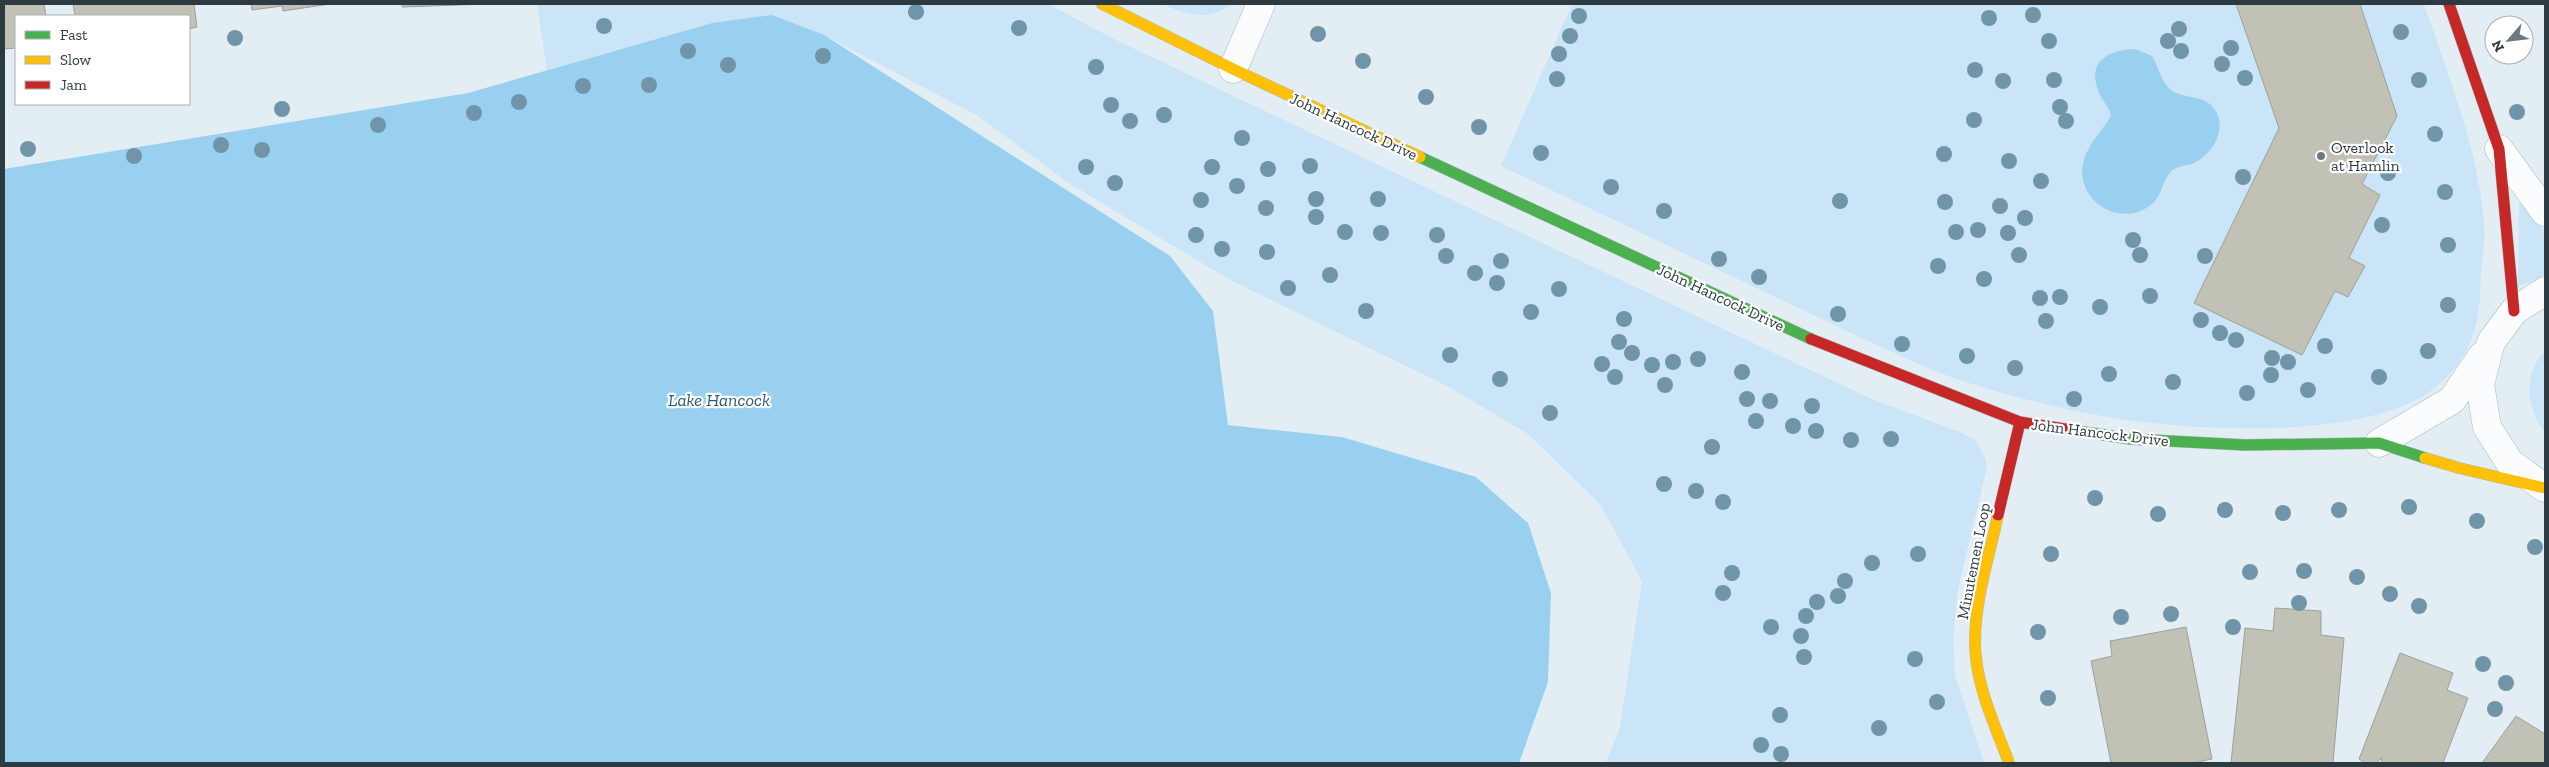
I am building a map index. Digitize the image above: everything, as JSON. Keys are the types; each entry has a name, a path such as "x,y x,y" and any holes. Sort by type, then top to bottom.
{"street":[{"name":"John Hancock Drive","path":"1102,4 1233,69 1845,354 2020,422 2131,439 2245,445 2379,443 2459,468 2545,488"},
{"path":"1233,69 1261,4"},
{"path":"2449,4 2499,149 2514,311 2545,291"},
{"path":"2499,149 2545,212"},
{"name":"John Hancock Drive","path":"2379,443 2452,400 2514,311"},
{"path":"2491,342 2480,384 2487,426 2510,463 2545,488"},
{"name":"Minutemen Loop","path":"2009,763 1982,688 1975,644 1978,602 2020,422"}],"shaded area":[{"path":"537,4 1048,4 1118,41 1872,399 1962,433 1976,441 1985,458 1987,467 1958,589 1953,640 1955,676 1984,763 1606,763 1620,727 1642,581 1600,504 1528,434 1447,386 1230,280 1070,184 978,116 824,35 712,23 547,70"},
{"path":"1164,4 1230,4 1223,10 1215,13 1197,15 1188,14"},
{"path":"1572,4 2424,4 2461,112 2481,195 2484,242 2477,322 2472,338 2461,360 2444,379 2432,390 2402,406 2366,417 2325,424 2281,428 2193,427 2120,419 2027,400 1942,374 1855,335 1501,166"},
{"path":"2522,201 2545,233 2545,275 2518,287 2519,204"},
{"path":"2545,351 2545,432 2534,413 2529,392 2533,370"}],"water":[{"name":"Lake Hancock","path":"772,15 824,35 1170,256 1213,311 1228,425 1342,437 1476,477 1528,523 1551,593 1548,682 1519,763 4,763 4,169 468,93 712,23"},
{"path":"2135,49 2152,56 2162,78 2175,93 2204,100 2210,104 2215,110 2220,126 2214,145 2205,156 2194,163 2173,170 2166,179 2157,199 2148,207 2139,212 2124,214 2108,210 2093,200 2084,185 2082,168 2090,145 2111,115 2099,93 2095,80 2098,64 2109,55"}],"building":[{"path":"4,4 44,4 46,15 15,15 15,48 4,49"},
{"path":"73,4 194,4 197,27 190,29 190,15 75,15"},
{"path":"251,4 330,4 283,11 282,6 252,10"},
{"path":"402,4 487,4 402,7"},
{"name":"Overlook at Hamlin","path":"2236,4 2360,4 2397,116 2362,184 2380,195 2349,258 2365,266 2348,297 2335,291 2302,355 2194,303 2279,128"},
{"path":"2275,608 2321,611 2321,635 2344,638 2333,763 2231,763 2245,628 2273,631"},
{"path":"2186,627 2212,759 2193,763 2111,763 2091,661 2112,656 2110,641"},
{"path":"2400,653 2453,673 2447,690 2468,698 2443,763 2381,763 2382,758 2376,763 2365,763 2359,759"},
{"path":"2516,716 2545,734 2545,763 2482,763"}],"traffic: fast":[{"path":"1420,157 1811,339"},
{"path":"2071,430 2131,439 2245,445 2379,443 2425,458"}],"traffic: slow":[{"path":"1102,4 1233,69 1420,157"},
{"path":"2425,458 2545,488"},
{"path":"1998,515 1977,610 1975,642 1978,673 1982,689 2009,763"}],"traffic: jam":[{"path":"2449,4 2499,149 2514,311"},
{"path":"1811,339 2020,422 2071,430"},
{"path":"1998,515 2020,422"}],"place":[{"name":"Overlook at Hamlin","path":"2321,156"}]}
